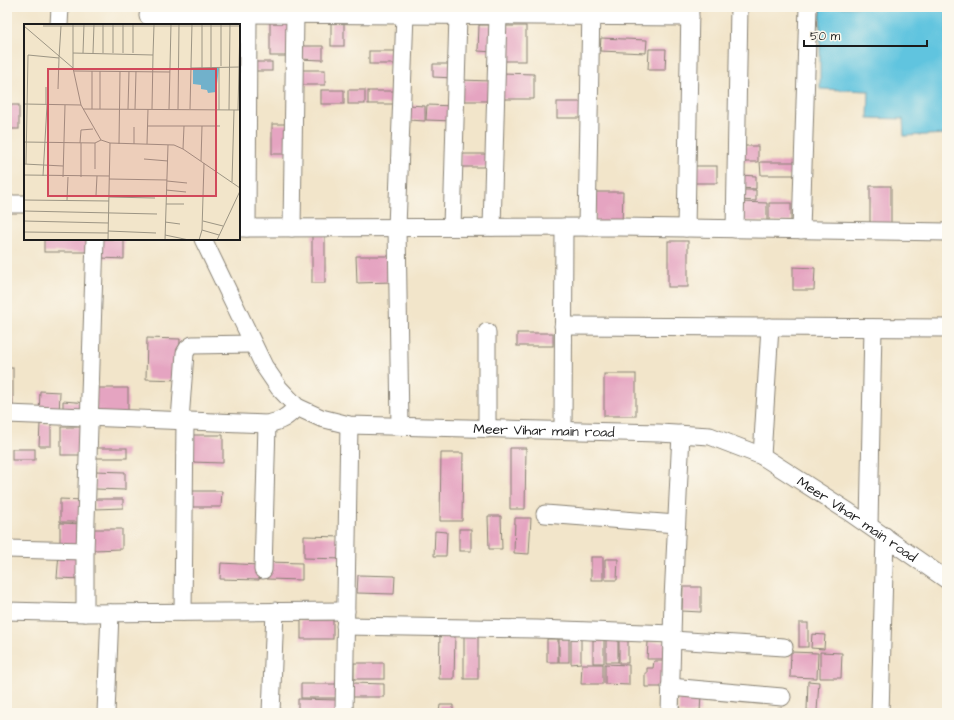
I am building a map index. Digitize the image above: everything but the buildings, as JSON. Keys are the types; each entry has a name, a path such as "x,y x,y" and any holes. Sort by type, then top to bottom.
{"street":[{"path":"60,7 60,24"},
{"path":"735,229 739,7"},
{"path":"801,230 808,7"},
{"path":"147,16 248,14 498,15 591,11 690,12 686,228"},
{"path":"587,227 591,11"},
{"path":"248,14 243,228 587,227 947,232"},
{"path":"292,228 295,14"},
{"path":"400,426 397,227 405,14"},
{"path":"452,227 458,15"},
{"path":"492,227 498,15"},
{"path":"7,204 24,204"},
{"path":"563,430 564,227"},
{"path":"85,613 85,551 94,309 95,240"},
{"name":"Meer Vihar main road","path":"203,240 264,366 279,388 297,407 321,418 349,425 563,430 710,436 762,456 869,525 947,580"},
{"path":"563,326 947,328"},
{"path":"762,456 770,327"},
{"path":"869,525 873,328"},
{"path":"487,332 487,429"},
{"path":"183,612 182,421 185,353 188,348 192,346 253,344"},
{"path":"7,414 267,424 285,419 297,407"},
{"path":"263,570 267,424"},
{"path":"344,713 349,425"},
{"path":"670,713 676,524 681,434"},
{"path":"545,514 676,524"},
{"path":"880,713 885,536"},
{"path":"7,549 85,551"},
{"path":"7,610 85,613 275,611 346,618 672,637 784,648"},
{"path":"271,713 275,611"},
{"path":"106,713 110,613"},
{"path":"670,687 782,698"}],"water":[{"path":"820,7 947,7 947,134 904,136 903,119 868,118 869,91 820,89"}]}
